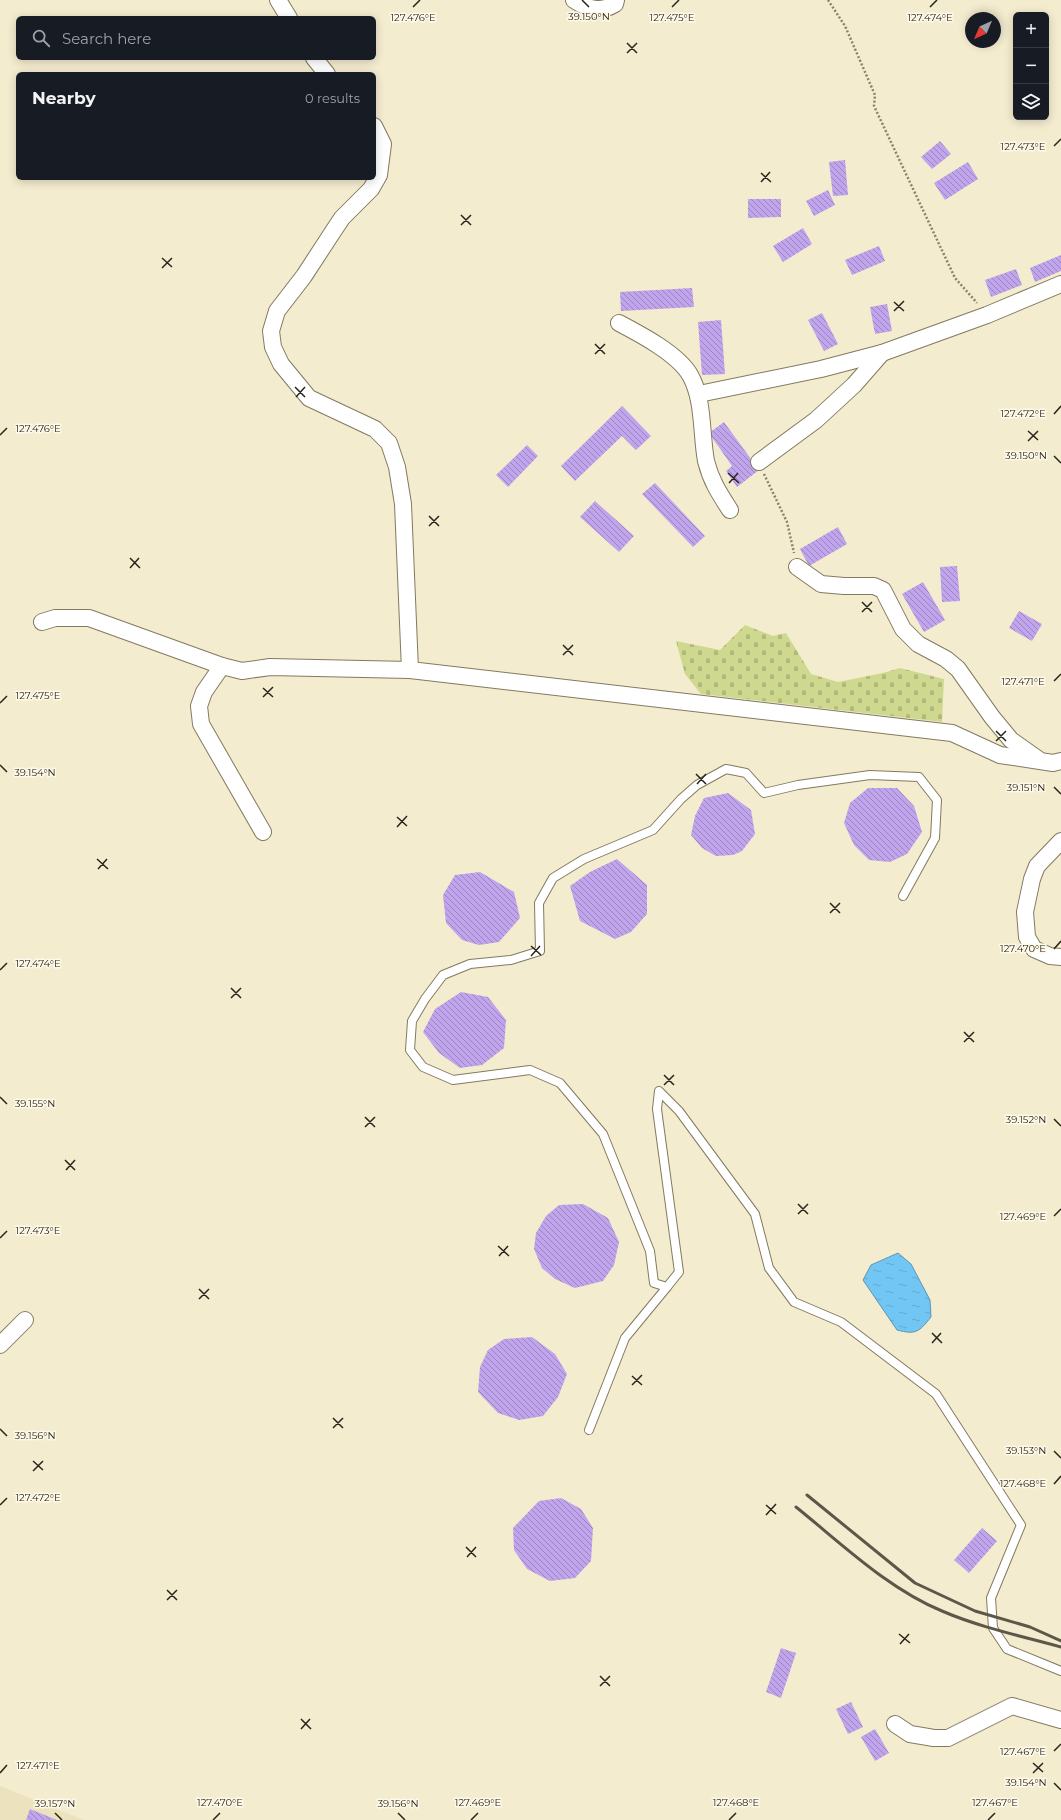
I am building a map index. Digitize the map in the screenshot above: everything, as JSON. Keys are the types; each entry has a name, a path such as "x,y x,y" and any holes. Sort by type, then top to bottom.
{"street":[{"path":"278,0 288,16"},
{"path":"574,0 592,9 605,10 615,4 616,0"},
{"path":"316,60 325,72"},
{"path":"376,130 383,144 379,175 371,189 342,218 304,276 277,311 271,331 274,347 281,364 309,398 374,429 388,443 397,467 403,504 410,670"},
{"path":"699,394 820,369 882,353 987,315 1061,284"},
{"path":"619,323 646,337 674,357 690,374 699,394 706,461 713,484 730,510"},
{"path":"759,462 816,420 854,386 882,353"},
{"path":"797,567 821,584 874,586 883,590 903,628 918,644 946,659 958,669 992,717 1011,740 1040,761"},
{"path":"42,622 55,618 89,618 222,666 242,670 270,667 410,670 952,733 1000,755 1053,763 1061,761"},
{"path":"222,666 204,692 198,706 201,724 263,832"},
{"path":"1061,841 1037,866 1032,879 1025,912 1028,937 1034,949 1050,956 1061,957"},
{"path":"0,1345 25,1320"},
{"path":"895,1724 910,1734 934,1738 948,1738 1012,1706 1061,1720"}],"lane":[{"path":"667,1287 654,1284 650,1251 604,1134 560,1083 530,1070 453,1080 423,1067 410,1050 412,1021 425,999 443,975 470,964 511,960 540,951 539,902 554,878 584,859 653,830 681,799 697,785 726,769 746,774 764,793 798,785 870,775 919,777 937,800 935,838 903,896"},
{"path":"589,1430 625,1338 679,1272 658,1109 659,1091 680,1111 755,1214 769,1268 794,1302 841,1322 936,1394 1021,1525 991,1598 993,1628 1008,1649 1061,1671"}],"path":[{"path":"828,0 845,26 875,95 874,106 955,278 987,315"},
{"path":"759,462 787,522 797,567"}],"shaded area":[{"path":"0,1786 84,1820 0,1820"}],"green space":[{"path":"745,625 773,636 786,633 811,674 838,682 900,668 944,679 942,722 701,694 685,674 676,641 720,650"}],"water":[{"path":"898,1253 911,1264 930,1300 931,1317 920,1329 913,1332 897,1330 863,1280 871,1265"}],"building":[{"path":"940,141 951,154 932,169 921,157"},
{"path":"845,160 848,195 833,196 829,162"},
{"path":"968,162 978,179 945,200 934,183"},
{"path":"828,190 835,205 814,216 806,201"},
{"path":"748,199 781,199 781,217 748,218"},
{"path":"803,228 812,244 783,262 773,246"},
{"path":"879,246 885,261 852,275 845,260"},
{"path":"1061,255 1061,271 1035,282 1030,268"},
{"path":"1016,269 1022,285 991,297 985,280"},
{"path":"692,288 694,307 621,311 620,292"},
{"path":"887,304 892,331 875,334 870,307"},
{"path":"822,313 838,344 824,351 808,320"},
{"path":"721,320 725,374 702,375 698,322"},
{"path":"622,406 651,436 636,450 622,436 575,481 561,466"},
{"path":"724,422 759,470 737,487 726,471 732,466 709,433"},
{"path":"527,445 538,456 508,487 496,475"},
{"path":"655,483 705,536 693,547 642,494"},
{"path":"595,501 634,536 619,552 580,517"},
{"path":"838,527 847,544 809,566 800,549"},
{"path":"957,566 960,601 942,602 940,567"},
{"path":"923,582 945,620 924,632 902,594"},
{"path":"1019,611 1042,624 1032,641 1009,628"},
{"path":"868,788 897,788 914,806 922,832 907,854 890,862 869,860 854,845 844,823 850,803"},
{"path":"728,793 751,810 755,834 742,851 733,855 716,856 702,848 691,835 695,816 704,798"},
{"path":"617,859 647,885 647,914 631,932 615,939 580,921 570,886 590,872"},
{"path":"480,872 514,892 520,918 499,942 479,945 462,940 446,923 443,895 455,875"},
{"path":"461,992 488,997 506,1020 504,1048 482,1065 460,1068 439,1053 423,1032 435,1009"},
{"path":"583,1204 608,1218 619,1242 614,1265 603,1281 575,1288 555,1279 542,1268 534,1249 536,1233 546,1216 559,1205"},
{"path":"532,1337 555,1354 567,1374 558,1397 543,1416 519,1420 498,1413 478,1392 480,1367 488,1350 504,1339"},
{"path":"561,1498 581,1509 593,1528 591,1561 575,1578 550,1581 527,1569 514,1550 513,1528 539,1501"},
{"path":"982,1528 997,1541 969,1573 954,1560"},
{"path":"781,1648 796,1653 781,1698 766,1692"},
{"path":"851,1702 863,1727 848,1734 836,1709"},
{"path":"875,1729 889,1753 875,1761 861,1737"},
{"path":"30,1809 57,1820 26,1820"}],"railway":[{"path":"807,1495 915,1583 975,1611 1030,1627 1061,1641"},
{"path":"796,1507 884,1578 922,1601 942,1611 971,1622 1061,1647"}]}
